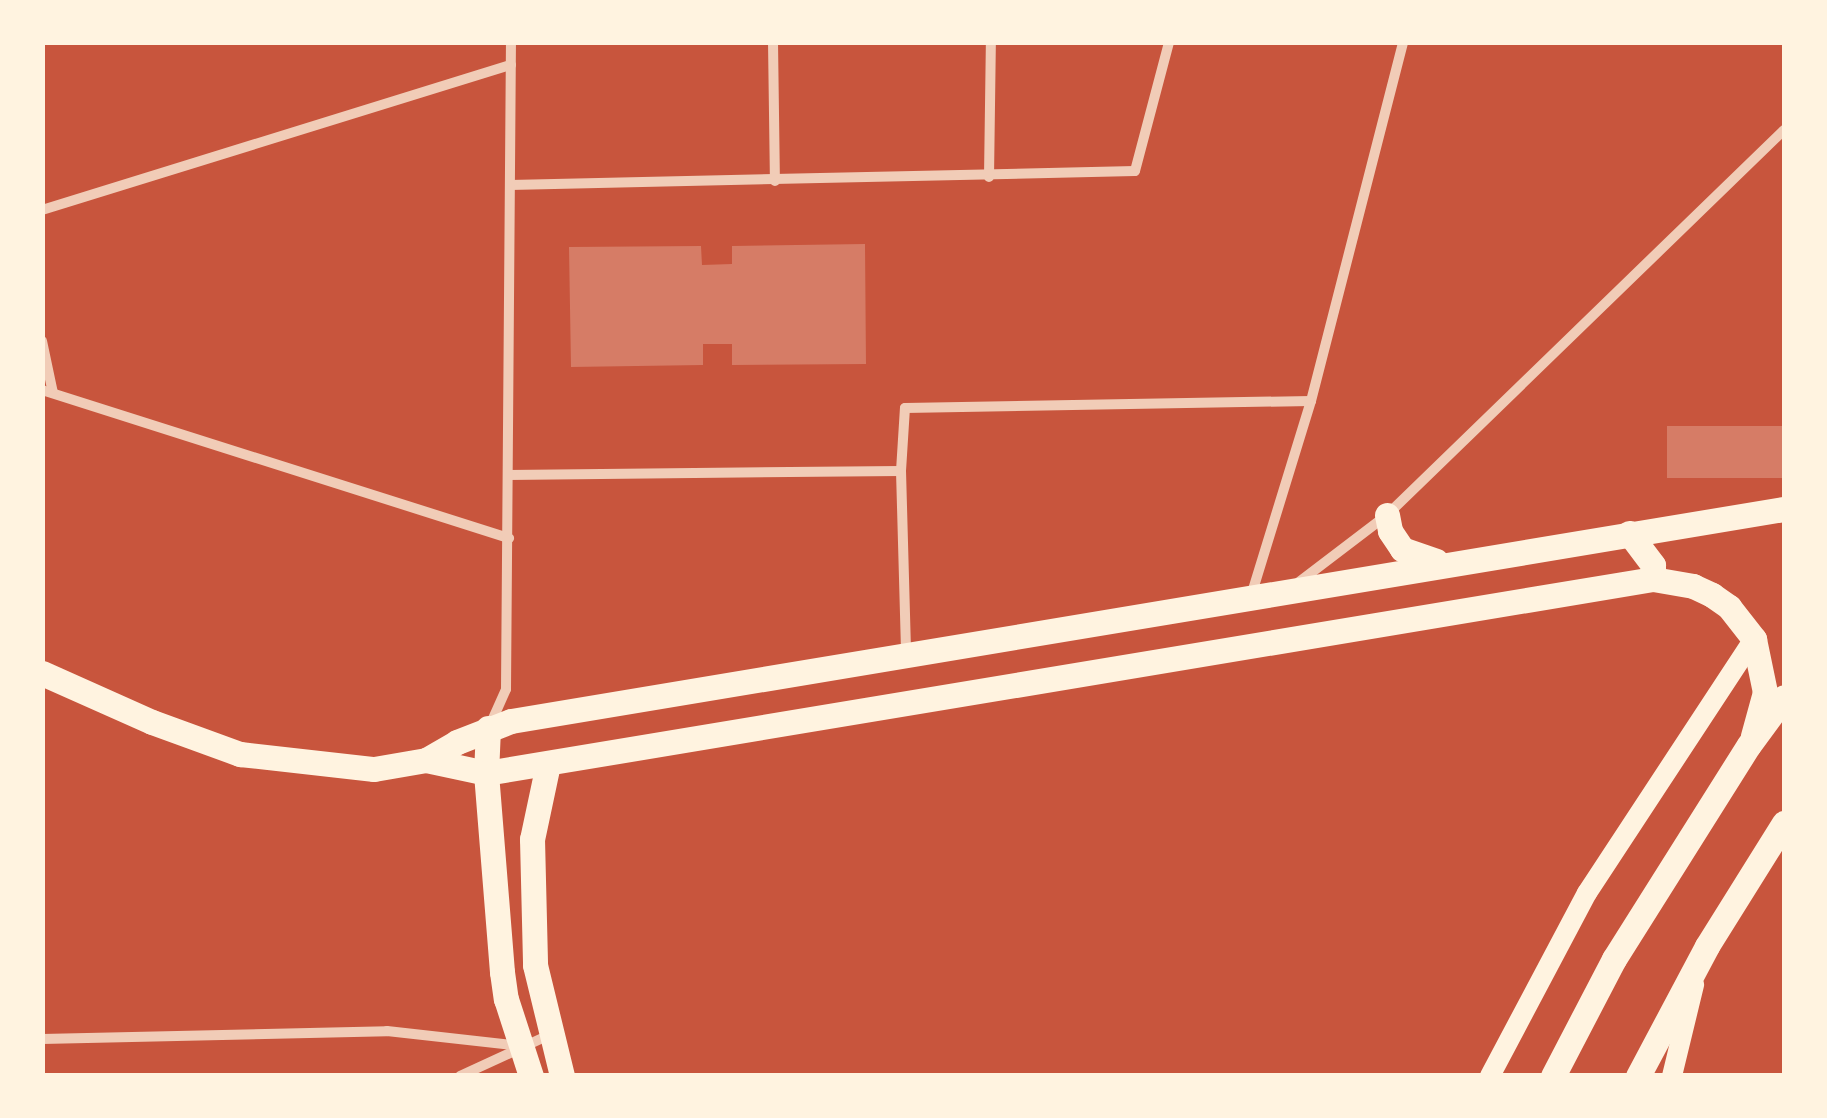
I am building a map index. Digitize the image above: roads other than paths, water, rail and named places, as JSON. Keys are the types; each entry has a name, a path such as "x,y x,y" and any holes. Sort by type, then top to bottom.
{"main road":[{"path":"42,672 152,722 240,754 374,768 426,760 488,728 1446,563 1784,509"},
{"path":"1388,515 1390,531 1402,549 1446,563"},
{"path":"1629,533 1654,565 1653,579"},
{"path":"426,760 486,773 548,764 1653,579 1693,586 1712,594 1754,639 1765,692 1749,744"},
{"path":"1490,1076 1588,893 1754,639"},
{"path":"1553,1076 1614,959 1749,744 1784,697"},
{"path":"488,728 486,773 502,972 531,1076"},
{"path":"548,764 532,838 534,964 562,1076"},
{"path":"1638,1076 1700,960 1780,832"},
{"path":"1672,1076 1700,960"}],"street":[{"path":"488,728 506,689 512,42"},
{"path":"772,42 775,180"},
{"path":"988,178 991,42"},
{"path":"510,185 988,178 1135,171 1169,42"},
{"path":"1250,597 1312,401 1403,42"},
{"path":"42,210 511,64"},
{"path":"1288,590 1388,515 1784,130"},
{"path":"42,340 48,391 509,538"},
{"path":"906,655 901,471 905,408 1312,401"},
{"path":"508,475 901,471"},
{"path":"42,1040 387,1031 521,1046"},
{"path":"460,1076 549,1034"}]}
